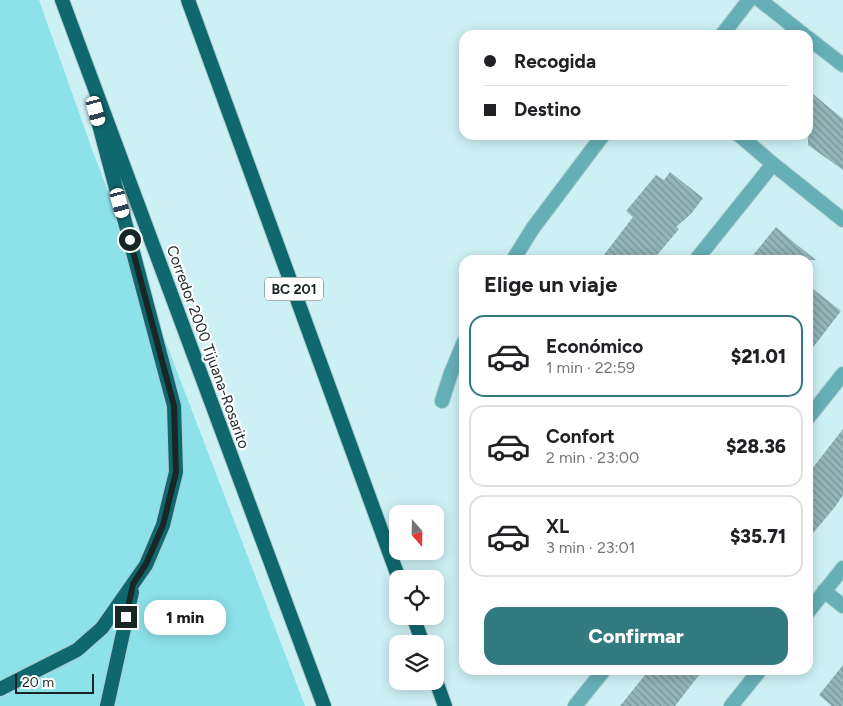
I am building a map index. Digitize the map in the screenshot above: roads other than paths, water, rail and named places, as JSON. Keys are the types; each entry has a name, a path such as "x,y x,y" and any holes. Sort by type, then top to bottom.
{"highway":[{"name":"Corredor 2000 Tijuana-Rosarito","path":"62,0 324,706"},
{"name":"BC 201","path":"188,0 396,570"},
{"path":"0,689 77,650 102,628 146,564 163,525 170,503 176,472 174,406 76,37"},
{"path":"107,706 133,584"},
{"path":"440,690 444,702"}],"street":[{"path":"726,30 748,0"},
{"path":"760,0 798,30"},
{"path":"813,42 843,66"},
{"path":"516,255 533,228 599,140"},
{"path":"745,140 843,220"},
{"path":"700,255 772,164"},
{"path":"442,401 459,354"},
{"path":"813,412 843,374"},
{"path":"813,605 843,568"},
{"path":"824,591 843,606"},
{"path":"575,706 600,675"},
{"path":"731,706 756,675"}]}
